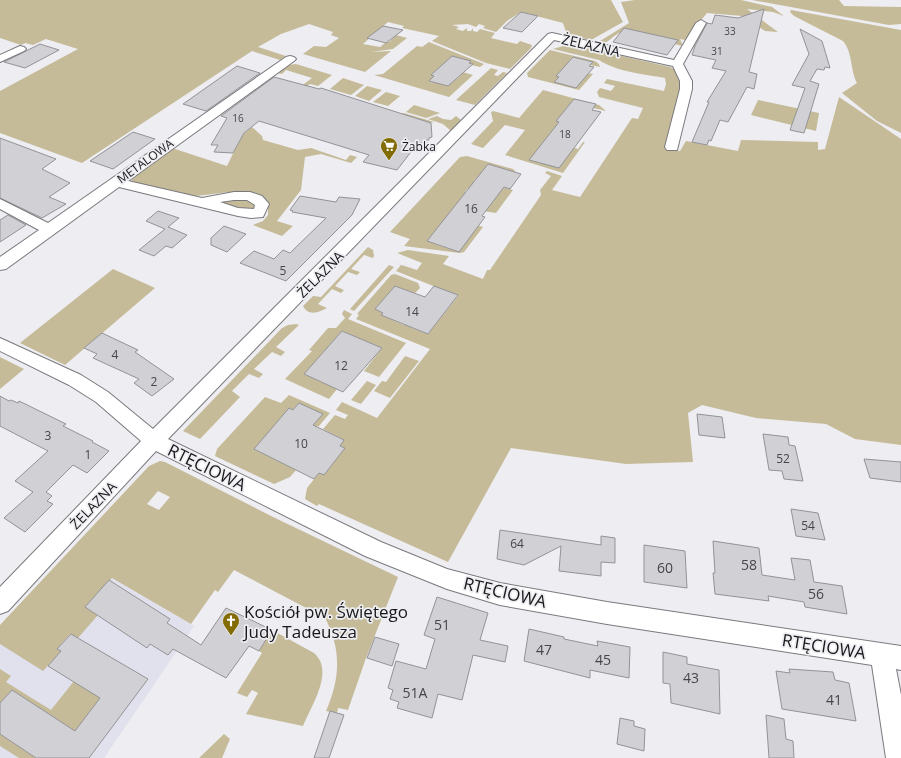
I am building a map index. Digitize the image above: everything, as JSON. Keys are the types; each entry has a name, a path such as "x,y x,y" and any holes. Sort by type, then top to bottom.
{"street":[{"path":"672,147 686,89 686,81 677,64 700,23"},
{"name":"ŻELAZNA","path":"0,603 154,442 552,36 677,64"},
{"path":"0,59 20,49"},
{"name":"METALOWA","path":"0,265 290,59"},
{"path":"115,182 202,202"},
{"path":"0,203 50,230"},
{"name":"RTĘCIOWA","path":"0,344 75,380 102,397 154,442 373,549 447,579 500,594 607,613 892,657 899,758"}],"shaded area":[{"path":"0,0 611,0 623,22 591,40 567,35 563,23 521,12 507,21 496,32 483,28 485,26 479,24 476,27 468,24 452,25 459,27 456,29 463,31 467,28 467,31 471,31 473,28 473,31 477,32 480,29 495,33 491,38 517,44 520,41 532,45 531,48 510,69 486,63 432,41 439,36 402,28 404,26 388,22 363,44 380,47 385,43 385,41 389,42 396,35 407,38 393,49 371,52 391,51 365,72 303,54 314,46 326,47 339,38 331,35 333,32 309,24 281,34 258,47 286,56 280,60 252,51 82,163 0,133 0,91 78,49 46,39 33,45 25,43 21,45 0,38"},
{"path":"635,0 741,0 772,7 784,16 773,12 747,9 778,32 765,31 742,16 707,13 685,40 680,39 683,46 621,32 606,43 600,44 600,41 629,23 621,2"},
{"path":"752,0 839,0 844,6 901,7 901,24 889,25"},
{"path":"791,10 901,30 901,133 877,121 842,93 857,83 853,73 850,56 843,41 794,16 790,12"},
{"path":"429,42 484,64 480,67 467,64 434,72 431,75 434,76 429,82 457,79 463,72 473,75 449,97 374,75 383,74 417,46 422,47"},
{"path":"570,44 670,67 679,73 683,84 682,93 666,149 680,151 686,141 738,151 741,140 818,142 818,150 825,149 839,97 901,139 901,445 855,439 826,424 756,418 702,405 688,413 693,462 626,464 511,448 448,562 319,504 317,506 305,499 307,488 319,473 324,475 345,448 340,445 344,440 323,429 335,415 345,419 348,415 336,410 342,402 377,418 430,349 356,319 359,315 357,314 391,275 395,274 418,283 420,288 415,293 395,286 375,309 383,313 381,315 404,325 406,322 412,328 428,334 458,296 396,271 401,265 389,261 417,270 422,263 397,253 408,250 449,256 443,264 483,279 487,270 490,270 541,195 540,190 551,176 545,173 547,171 562,176 552,190 580,197 632,118 638,119 643,108 599,97 597,92 600,88 611,91 615,86 604,83 607,79 664,91 666,84 665,78 622,70 599,60 553,49"},
{"path":"550,50 595,61 600,67 590,65 592,62 573,57 570,59 572,60 556,76 559,77 555,82 560,83 583,75 593,74 579,90 528,77 527,73"},
{"path":"296,64 332,75 318,86 310,84 300,91 305,93 301,96 306,97 305,98 406,127 410,123 408,122 413,118 402,114 404,113 434,122 402,130 378,131 288,105 288,101 257,89 258,85 289,65","holes":["286,70 312,78 288,96 259,88 259,86 277,73 282,74"]},
{"path":"491,68 498,70 494,75 498,76 503,72 507,73 475,105 456,100"},
{"path":"343,78 364,85 351,95 330,89"},
{"path":"367,86 382,90 369,101 355,96"},
{"path":"543,90 599,105 606,111 593,108 595,104 574,99 562,122 552,166 559,168 571,147 578,149 583,142 585,142 563,173 505,155 525,130 505,125 483,148 471,144 493,121 491,112 493,111 519,118"},
{"path":"386,92 400,96 388,106 373,102"},
{"path":"758,100 819,113 816,131 751,115"},
{"path":"414,105 440,113 426,118 406,112"},
{"path":"437,116 443,119 451,120 456,116 461,120 451,131 443,124 428,119"},
{"path":"252,127 262,136 263,140 298,150 311,148 346,160 350,155 357,157 351,163 321,154 305,157 301,190 277,221 293,226 282,236 253,225 263,221 268,215 268,203 254,196 245,193 233,192 188,196 154,190 132,181 132,177 172,148 227,166 242,135"},
{"path":"467,156 513,169 517,173 488,164 480,177 477,177 474,181 476,182 465,192 469,194 435,244 459,252 476,225 483,227 464,252 460,253 404,246 410,239 390,232 460,157"},
{"path":"502,187 513,190 496,213 483,211"},
{"path":"221,200 248,200 257,204 256,208 243,211 217,202"},
{"path":"368,247 373,250 373,258 364,255 351,269 360,272 357,275 348,272 335,286 344,290 341,293 332,289 318,304 327,308 314,313 305,309 303,306 313,296 321,297"},
{"path":"389,265 394,267 354,311 350,309"},
{"path":"113,269 155,288 65,365 20,343"},
{"path":"344,310 352,314 348,319 406,343 379,377 364,371 382,348 342,331 304,374 337,389 329,399 285,379 312,351 309,350 328,328 336,328 345,318 342,314"},
{"path":"288,325 299,325 276,347 285,352 281,356 272,352 254,369 263,374 259,378 249,374 232,391 240,397 200,439 183,431 282,328"},
{"path":"405,356 419,361 390,398 374,391 382,381 386,382"},
{"path":"0,357 24,369 0,389"},
{"path":"367,381 376,385 361,404 351,400"},
{"path":"289,395 330,413 319,426 311,428 322,414 299,403 254,449 296,470 290,477 274,484 215,456 217,449 265,397 281,403"},
{"path":"160,461 165,462 271,516 398,577 366,658 348,710 338,708 337,713 326,711 334,687 337,664 334,642 325,618 234,570 218,592 215,590 191,624 112,578 85,607 98,615 78,638 70,634 57,649 61,651 43,671 0,644 0,625 149,466","holes":["158,491 170,497 159,510 147,504"]},
{"path":"75,556 194,626 104,758 0,758 0,635"},
{"path":"272,630 314,653 320,660 322,679 316,699 303,726 246,714 258,693 252,690 247,697 237,693 262,653 259,651"},
{"path":"0,669 11,676 6,682 51,710 74,681 100,698 75,731 12,690 0,703"},
{"path":"0,734 36,758 19,758 0,746"},
{"path":"224,734 230,739 222,758 199,758"}],"building":[{"path":"764,9 749,72 757,74 754,89 747,87 728,122 720,120 711,141 709,140 707,145 692,142 709,102 707,102 726,71 712,68 716,60 692,55 707,23 712,24 715,15 738,18"},
{"path":"521,12 538,16 522,32 503,28"},
{"path":"383,26 403,30 386,43 367,38"},
{"path":"624,28 678,40 667,55 613,42"},
{"path":"800,29 822,41 830,68 825,67 824,70 817,69 810,81 819,84 804,133 790,130 805,88 792,85 809,54"},
{"path":"40,44 59,50 25,68 4,62"},
{"path":"452,56 471,61 469,63 473,64 448,86 429,81 434,76 431,75"},
{"path":"573,57 593,62 589,66 594,67 576,88 554,82 559,77 556,76"},
{"path":"237,66 260,73 206,111 183,104"},
{"path":"274,77 319,89 321,88 431,123 432,137 429,138 429,140 426,140 427,143 419,143 420,148 414,148 397,170 363,162 369,155 259,121 244,133 233,153 214,152 218,145 211,145 227,118 221,116"},
{"path":"574,99 596,104 592,110 601,112 559,168 529,160 559,122 556,121"},
{"path":"133,132 155,139 113,169 90,161"},
{"path":"0,138 56,159 42,169 70,183 49,197 66,204 42,218 0,198"},
{"path":"488,164 521,174 510,189 504,187 482,216 485,217 459,252 427,241"},
{"path":"300,196 336,202 339,197 360,199 352,215 286,281 240,263 254,251 274,259 283,250 290,253 326,218 292,212 293,211 290,210"},
{"path":"158,211 179,218 168,227 187,235 172,248 166,246 154,256 139,250 165,229 146,221"},
{"path":"8,215 26,225 0,242 0,220"},
{"path":"224,226 246,234 227,252 211,245 211,238"},
{"path":"395,286 425,297 434,286 458,295 428,334 381,315 383,313 375,309"},
{"path":"342,331 382,348 343,392 304,374"},
{"path":"102,333 138,350 135,352 174,379 152,396 134,383 139,379 93,358 97,354 84,348"},
{"path":"0,396 9,401 11,400 18,403 19,401 66,424 63,426 109,451 87,473 73,465 46,492 52,496 47,501 53,504 25,532 4,518 33,492 15,481 48,451 0,426"},
{"path":"299,403 323,414 313,425 344,440 340,446 345,448 324,475 319,473 314,479 254,449 289,408 293,410"},
{"path":"697,414 722,417 725,438 699,435"},
{"path":"763,434 788,437 789,445 795,446 803,481 784,479 782,471 769,470"},
{"path":"864,459 901,462 901,482 870,478"},
{"path":"791,509 818,513 825,540 796,536"},
{"path":"500,530 601,545 601,536 615,538 615,563 601,562 601,576 559,571 561,546 524,565 497,559"},
{"path":"713,541 759,548 762,575 795,580 791,558 810,560 814,582 842,586 847,614 805,607 804,602 768,596 769,601 715,594 713,573 715,573"},
{"path":"644,545 685,551 687,588 644,582"},
{"path":"109,580 170,619 167,623 201,645 226,608 272,630 259,651 249,646 226,678 173,649 168,655 150,644 147,648 85,607"},
{"path":"437,597 488,613 480,640 508,646 505,662 473,655 462,700 438,694 432,718 397,708 399,702 390,699 393,690 388,688 396,661 426,669 435,639 424,635"},
{"path":"529,629 564,637 564,639 598,646 597,641 630,647 629,678 590,670 590,678 524,661"},
{"path":"71,634 148,679 89,758 36,758 0,734 0,703 12,690 75,731 100,698 48,666 61,651 57,649"},
{"path":"375,637 399,644 392,666 367,658"},
{"path":"663,652 687,657 687,664 719,670 720,714 671,703 670,684 663,683"},
{"path":"789,669 833,672 835,680 849,683 856,721 782,709 776,671 790,673"},
{"path":"330,711 344,715 329,758 314,758"},
{"path":"766,715 784,719 786,739 793,741 794,758 769,758"},
{"path":"620,718 634,721 634,726 645,729 644,751 617,744"}],"place":[{"name":"Żabka","path":"389,161"},
{"name":"Kościół pw. Świętego Judy Tadeusza","path":"231,636"}]}
